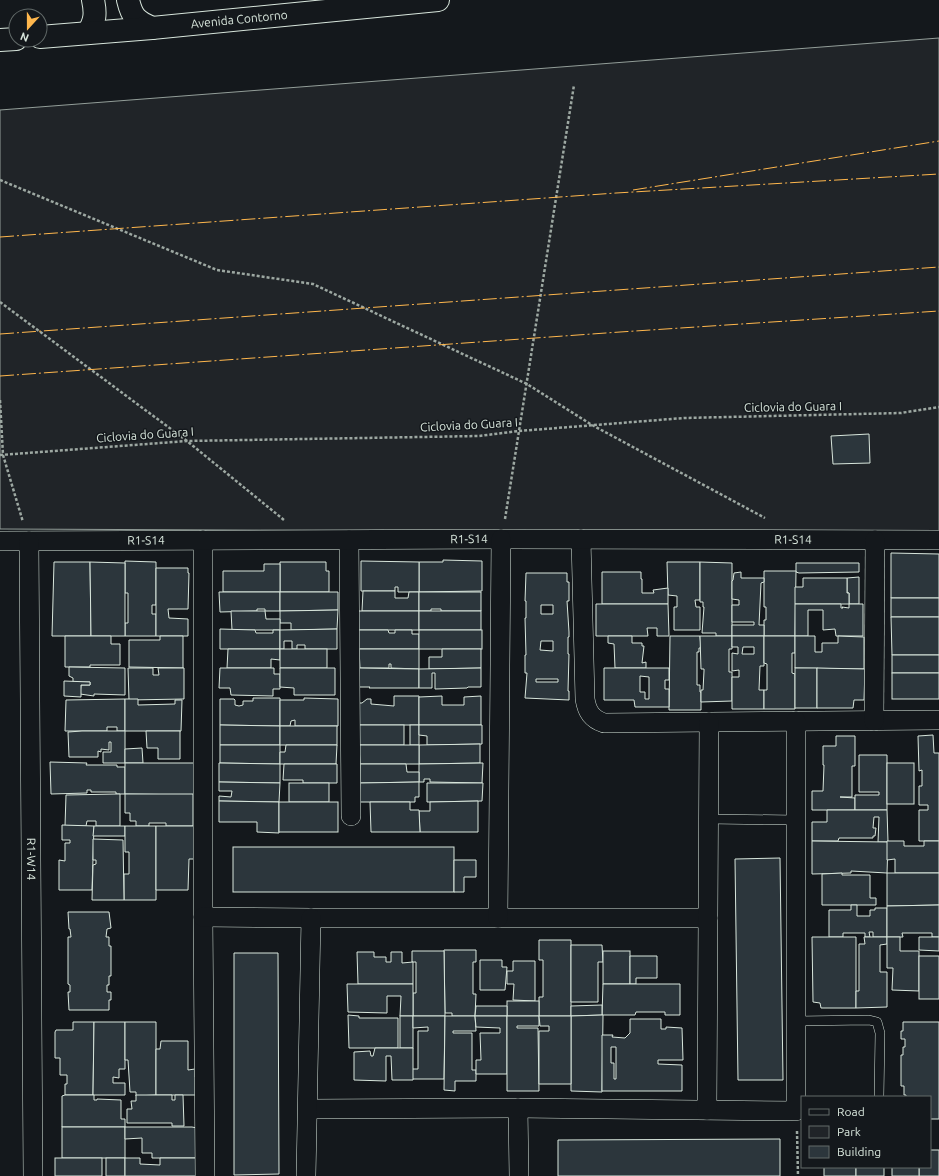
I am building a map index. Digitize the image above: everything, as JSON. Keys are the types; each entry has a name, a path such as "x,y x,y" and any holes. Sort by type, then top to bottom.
{"main road":[{"path":"88,33 94,23 96,11 93,0"},
{"path":"128,0 131,12 139,22 152,28"},
{"name":"Avenida Contorno","path":"48,36 152,28 366,3 438,0"}],"street":[{"name":"R1-S14","path":"0,541 501,539 939,540"},
{"path":"498,918 501,539"},
{"path":"581,539 585,699 587,708 591,716 596,721 604,723 939,720"},
{"path":"202,540 205,1176"},
{"path":"349,540 351,816"},
{"path":"874,721 875,540"},
{"name":"R1-W14","path":"29,541 33,1176"},
{"path":"308,1109 518,1108 799,1111 796,1021 796,721"},
{"path":"706,1110 709,722"},
{"path":"203,916 311,918 708,918"},
{"path":"306,1176 311,918"},
{"path":"518,1108 519,1176"}],"lane":[{"path":"709,819 796,820"},
{"path":"796,1021 869,1020 877,1022 880,1033 879,1096"}],"path":[{"path":"501,539 574,86"},
{"path":"0,180 217,270 313,284 527,384 592,425 772,522"},
{"path":"0,302 187,441 309,540"},
{"path":"0,400 2,455 29,541"},
{"name":"Ciclovia do Guara I","path":"2,455 187,441 479,436 519,431 684,418 902,413 939,407"},
{"path":"798,1176 799,1111"}],"green space":[{"path":"939,38 939,533 0,529 0,110"}],"building":[{"path":"869,434 870,463 833,464 831,436"},
{"path":"891,553 939,554 939,598 891,598"},
{"path":"443,560 482,561 482,591 419,592 419,562 443,562"},
{"path":"125,561 156,562 156,605 152,605 152,614 156,614 156,636 125,636 125,623 128,623 128,593 125,593"},
{"path":"361,561 419,562 419,592 398,592 398,587 395,587 395,591 361,591"},
{"path":"54,562 90,562 91,636 52,636"},
{"path":"90,562 125,563 125,636 91,636"},
{"path":"280,562 326,562 326,571 329,571 329,592 280,592"},
{"path":"667,562 700,562 700,600 695,600 696,607 700,607 700,630 674,630 674,607 677,607 677,596 668,595"},
{"path":"700,562 732,563 732,636 716,636 716,633 702,633 704,607 703,602 700,602"},
{"path":"796,563 859,563 859,572 799,573 796,572"},
{"path":"264,564 280,564 280,592 223,592 223,571 264,571"},
{"path":"156,568 188,568 188,609 168,609 169,618 188,619 188,636 156,636"},
{"path":"764,571 796,571 795,636 764,636 766,607 764,607"},
{"path":"602,572 641,572 642,593 654,593 653,590 668,588 668,604 602,604"},
{"path":"741,572 741,578 764,578 764,582 761,583 759,625 764,625 764,636 732,636 732,625 754,625 754,622 732,622 732,605 739,605 739,600 732,599 732,581 734,573"},
{"path":"526,573 567,573 567,582 569,582 569,601 567,601 569,632 569,700 525,698 527,673 525,673","holes":["541,605 553,605 553,614 541,614","541,641 553,641 553,651 540,650","536,679 558,679 558,682 536,682"]},
{"path":"859,577 859,604 849,604 847,578"},
{"path":"803,578 847,578 849,604 795,604 795,587 803,587"},
{"path":"363,591 395,591 395,598 408,598 409,592 419,592 419,611 362,611"},
{"path":"219,592 280,592 280,611 265,611 265,609 257,609 257,611 220,612"},
{"path":"280,592 338,592 338,610 280,611"},
{"path":"419,592 481,592 481,611 441,611 441,609 431,609 431,611 419,611"},
{"path":"891,598 939,598 939,617 891,617"},
{"path":"596,604 668,604 669,636 657,636 657,628 647,628 648,636 596,636"},
{"path":"795,604 841,604 841,608 849,608 849,604 863,604 863,636 836,636 835,629 823,630 823,610 808,610 808,636 795,636"},
{"path":"338,610 337,629 291,630 291,623 280,623 280,611"},
{"path":"231,611 265,611 266,619 280,619 280,630 232,630"},
{"path":"358,611 419,611 419,630 358,630"},
{"path":"419,611 481,611 481,630 419,630"},
{"path":"891,617 939,617 939,655 892,655"},
{"path":"220,629 255,630 256,633 273,633 273,630 280,630 280,649 220,649"},
{"path":"337,629 337,649 305,649 305,645 297,645 297,649 292,649 292,641 284,641 284,649 280,649 280,630"},
{"path":"358,630 388,630 389,633 395,633 395,630 412,630 412,634 419,634 419,649 358,649"},
{"path":"419,630 482,630 482,649 419,649"},
{"path":"65,636 111,636 111,644 120,644 120,665 65,667"},
{"path":"160,636 183,636 183,668 129,667 129,640 160,640"},
{"path":"608,636 632,636 632,643 642,643 642,646 644,646 642,663 646,662 646,668 615,668 614,644 608,643"},
{"path":"670,636 700,636 701,648 699,648 699,652 697,652 697,685 700,685 701,710 669,710"},
{"path":"700,636 732,636 732,649 729,649 729,672 732,672 732,701 701,702 704,669 701,669"},
{"path":"732,636 764,636 764,666 760,666 759,690 764,690 764,709 732,709 732,677 739,677 739,670 732,671 732,653 738,654 738,647 732,647","holes":["743,647 754,647 754,654 742,654"]},
{"path":"764,636 795,636 795,653 792,653 792,673 795,674 795,709 764,709 764,690 767,690 767,664 764,663"},
{"path":"795,636 815,636 815,652 822,652 822,643 838,643 838,636 864,637 864,669 795,668"},
{"path":"228,649 280,649 280,660 271,659 271,668 227,668"},
{"path":"280,649 327,649 327,668 280,668"},
{"path":"359,649 419,649 419,669 391,668 391,664 389,664 389,668 360,668"},
{"path":"442,649 481,649 481,668 429,669 429,657 442,657"},
{"path":"892,655 939,655 939,673 892,673"},
{"path":"69,667 125,668 125,695 94,694 94,696 80,694 81,685 90,685 90,682 73,682 73,678 69,676"},
{"path":"128,668 153,668 153,675 159,675 158,668 184,668 184,699 129,700"},
{"path":"220,668 274,668 274,674 280,674 280,689 273,689 273,696 231,695 230,688 219,688"},
{"path":"280,668 335,668 335,695 294,695 294,688 280,687"},
{"path":"359,668 419,669 419,688 359,687"},
{"path":"481,668 481,687 435,689 435,673 432,673 432,688 419,688 419,669"},
{"path":"604,668 669,668 669,680 665,680 665,689 669,689 669,707 635,707 634,700 604,700","holes":["640,676 649,677 649,699 645,699 645,692 640,692"]},
{"path":"795,668 817,668 817,708 795,708"},
{"path":"817,668 865,669 864,700 854,700 853,708 817,708"},
{"path":"892,673 939,673 939,699 892,699"},
{"path":"64,681 90,682 90,685 81,685 81,697 64,696"},
{"path":"394,696 419,696 419,725 359,725 359,703 362,703 367,699 371,699 371,704 394,706"},
{"path":"442,696 442,705 464,705 464,697 481,696 481,725 419,725 419,697"},
{"path":"253,698 280,698 280,726 220,725 220,699 234,699 235,705 239,706 243,705 243,701 253,701"},
{"path":"304,698 338,699 338,726 295,726 295,720 291,721 290,726 280,726 280,700 304,700"},
{"path":"125,699 125,731 117,731 117,727 107,727 107,731 65,731 66,700"},
{"path":"125,699 138,699 138,705 175,704 175,700 182,700 181,731 125,731"},
{"path":"220,725 280,726 280,745 220,745"},
{"path":"359,725 404,725 404,745 359,745"},
{"path":"410,725 419,725 419,745 410,745"},
{"path":"419,725 482,725 482,744 427,745 427,736 419,735"},
{"path":"280,726 337,726 337,745 280,745"},
{"path":"125,731 125,763 103,763 103,752 111,752 111,742 109,742 109,750 101,749 101,752 98,751 98,757 69,757 68,732"},
{"path":"146,731 180,731 180,759 158,759 158,748 147,748"},
{"path":"933,735 934,753 939,753 939,841 919,841 919,810 928,810 928,805 919,805 919,786 922,786 922,770 919,771 918,736"},
{"path":"836,736 855,736 855,766 852,766 852,797 840,797 855,798 855,810 812,810 812,791 823,791 823,746 836,746"},
{"path":"480,744 480,763 419,764 419,745"},
{"path":"220,745 280,745 280,764 220,763"},
{"path":"286,745 337,745 336,764 280,764 280,752 285,752"},
{"path":"359,745 419,745 419,764 360,764"},
{"path":"142,748 143,763 125,763 125,749"},
{"path":"859,755 887,755 887,810 855,810 855,795 879,795 879,792 859,792"},
{"path":"50,762 87,763 86,765 117,765 117,767 125,767 125,794 116,794 116,792 91,792 91,790 87,790 87,793 51,794"},
{"path":"125,763 194,763 195,795 125,794"},
{"path":"219,763 280,764 280,783 219,782"},
{"path":"483,763 482,783 430,782 430,779 424,779 424,782 419,782 419,764"},
{"path":"887,763 914,763 914,804 887,804"},
{"path":"284,764 337,764 337,783 303,783 303,780 283,780"},
{"path":"360,764 406,764 407,772 419,772 419,782 360,783"},
{"path":"219,782 280,783 279,802 219,801 219,796 231,797 232,791 219,791"},
{"path":"419,782 419,797 415,797 415,802 359,802 360,783"},
{"path":"289,783 329,783 329,802 289,802"},
{"path":"427,783 483,783 482,801 427,802"},
{"path":"120,794 120,826 96,826 96,821 87,821 86,826 65,826 66,795"},
{"path":"125,794 193,794 193,826 166,826 166,823 149,823 149,826 136,826 136,821 130,821 130,813 125,813"},
{"path":"219,801 279,802 279,833 257,832 257,822 219,822"},
{"path":"478,801 478,832 420,832 419,811 430,811 430,802"},
{"path":"279,802 338,802 338,832 279,832"},
{"path":"370,802 410,802 410,810 419,810 420,832 371,832"},
{"path":"827,810 887,810 888,842 878,842 879,817 874,817 873,828 876,828 875,836 873,836 873,838 839,838 838,841 812,841 812,822 827,822"},
{"path":"62,825 94,826 92,890 59,890 59,860 65,861 65,843 70,843 70,840 62,840"},
{"path":"94,826 125,826 125,836 93,836"},
{"path":"125,826 156,826 156,900 124,900 124,874 129,874 129,852 125,852"},
{"path":"156,826 195,826 203,859 189,859 188,890 156,890"},
{"path":"93,839 123,840 124,900 92,900 93,865 96,864 96,860 93,860"},
{"path":"812,841 888,842 887,873 851,871 851,873 812,874"},
{"path":"887,841 904,841 904,846 924,846 924,841 939,841 939,873 895,873 895,859 887,860"},
{"path":"233,847 454,847 454,892 233,892"},
{"path":"780,858 783,1080 738,1080 735,859"},
{"path":"454,860 476,860 476,877 464,877 464,892 454,892"},
{"path":"842,873 842,875 870,875 870,898 876,898 876,905 822,905 822,874"},
{"path":"887,873 939,873 939,905 887,906"},
{"path":"851,905 857,905 857,916 870,916 870,910 875,910 875,908 887,908 887,937 873,937 873,932 869,932 870,937 865,937 865,933 843,933 843,937 829,937 829,910 851,910"},
{"path":"939,905 939,937 932,937 932,933 902,933 903,937 887,937 887,906"},
{"path":"68,912 109,912 111,928 107,929 106,937 109,937 109,946 111,946 111,976 109,976 109,985 107,985 107,992 111,992 109,1010 69,1010 68,992 70,992 70,985 68,984 68,937 71,937"},
{"path":"812,937 856,937 856,1008 821,1008 820,1003 813,1002"},
{"path":"864,937 887,937 887,944 880,945 880,972 887,972 887,1007 856,1008 856,991 859,991 859,944 865,944"},
{"path":"887,937 900,937 900,951 919,951 919,991 892,990 893,968 887,968"},
{"path":"919,937 939,937 939,951 919,950"},
{"path":"539,940 571,940 571,1016 539,1016 539,997 543,997 543,960 539,960"},
{"path":"571,945 602,945 603,962 598,962 598,1002 571,1002"},
{"path":"444,950 476,950 476,962 473,962 473,994 476,994 475,1016 452,1016 452,1013 445,1013"},
{"path":"412,951 444,951 445,1016 413,1016 413,993 416,993 416,962 412,962"},
{"path":"603,951 630,951 630,984 603,984"},
{"path":"357,952 374,952 374,957 386,957 386,962 391,962 391,952 402,952 402,963 413,962 413,984 358,984"},
{"path":"234,953 278,953 279,1174 234,1175"},
{"path":"630,956 657,956 657,978 636,978 636,984 630,984"},
{"path":"919,956 939,956 939,999 919,999"},
{"path":"480,960 502,960 502,967 507,967 505,990 480,990"},
{"path":"513,961 535,961 535,1001 513,1000 514,984 507,984 507,971 513,971"},
{"path":"347,984 413,984 413,1016 400,1016 401,996 387,996 387,1013 348,1012"},
{"path":"603,984 680,984 680,1015 665,1015 665,1012 636,1012 635,1015 602,1015"},
{"path":"507,1001 539,1001 539,1016 507,1016"},
{"path":"602,1005 602,1015 571,1016 571,1006"},
{"path":"476,1006 507,1006 507,1016 475,1016"},
{"path":"348,1015 359,1016 359,1018 398,1018 398,1048 349,1048"},
{"path":"603,1015 602,1092 571,1091 571,1016"},
{"path":"400,1016 413,1016 413,1048 400,1048"},
{"path":"413,1016 445,1016 444,1079 412,1079 412,1069 418,1069 418,1031 428,1031 428,1027 413,1028"},
{"path":"445,1016 475,1016 476,1031 453,1031 453,1033 472,1033 472,1070 476,1070 476,1081 455,1081 455,1091 444,1090"},
{"path":"475,1016 507,1016 507,1074 476,1074 476,1060 481,1060 480,1033 500,1033 500,1028 476,1027"},
{"path":"507,1016 539,1016 539,1026 517,1026 517,1028 538,1028 539,1091 507,1091"},
{"path":"539,1016 571,1016 571,1084 539,1084 539,1031 549,1031 549,1026 540,1026"},
{"path":"630,1019 661,1019 661,1029 666,1029 666,1027 682,1028 683,1060 658,1060 658,1064 682,1065 682,1091 602,1091 602,1035 613,1035 612,1037 625,1038 630,1033","holes":["611,1047 616,1047 616,1079 614,1079 614,1063 611,1063"]},
{"path":"73,1022 94,1022 93,1095 65,1095 67,1075 60,1075 60,1058 55,1058 55,1032 56,1030 73,1030"},
{"path":"94,1022 125,1022 125,1069 119,1069 119,1078 113,1077 113,1083 125,1083 125,1095 93,1095"},
{"path":"125,1022 156,1022 156,1095 136,1096 136,1092 130,1092 128,1060 125,1060"},
{"path":"903,1022 939,1022 939,1119 931,1119 931,1096 904,1095 904,1086 901,1086 901,1055 903,1055 903,1047 905,1047 905,1039 901,1039 901,1031 903,1031"},
{"path":"161,1041 188,1041 188,1070 195,1069 195,1077 197,1077 196,1095 156,1095 156,1049 160,1049"},
{"path":"375,1048 413,1048 413,1080 392,1080 391,1056 386,1056 386,1081 354,1080 354,1052 370,1051 371,1056 373,1056"},
{"path":"94,1095 94,1100 121,1100 121,1119 125,1119 125,1127 62,1127 62,1096"},
{"path":"136,1095 172,1095 172,1100 175,1100 175,1095 183,1095 184,1126 172,1126 172,1123 127,1123 127,1109 132,1109 131,1101 136,1101"},
{"path":"62,1127 125,1127 125,1158 62,1158"},
{"path":"125,1127 197,1128 197,1158 152,1158 152,1153 142,1153 142,1138 125,1139"},
{"path":"780,1139 780,1176 558,1176 558,1140"},
{"path":"931,1150 939,1150 939,1176 919,1176 919,1168 931,1168"},
{"path":"55,1158 102,1158 102,1176 55,1176"},
{"path":"106,1158 125,1158 125,1176 106,1176"},
{"path":"125,1158 140,1158 140,1164 160,1165 160,1158 196,1158 197,1176 125,1176"},
{"path":"824,1168 856,1168 856,1176 824,1176"},
{"path":"856,1168 884,1168 884,1176 856,1176"},
{"path":"892,1168 919,1168 919,1176 892,1176"}],"power":[{"path":"633,190 939,141"},
{"path":"0,237 616,193 939,174"},
{"path":"0,334 939,267"},
{"path":"0,376 939,311"}]}
